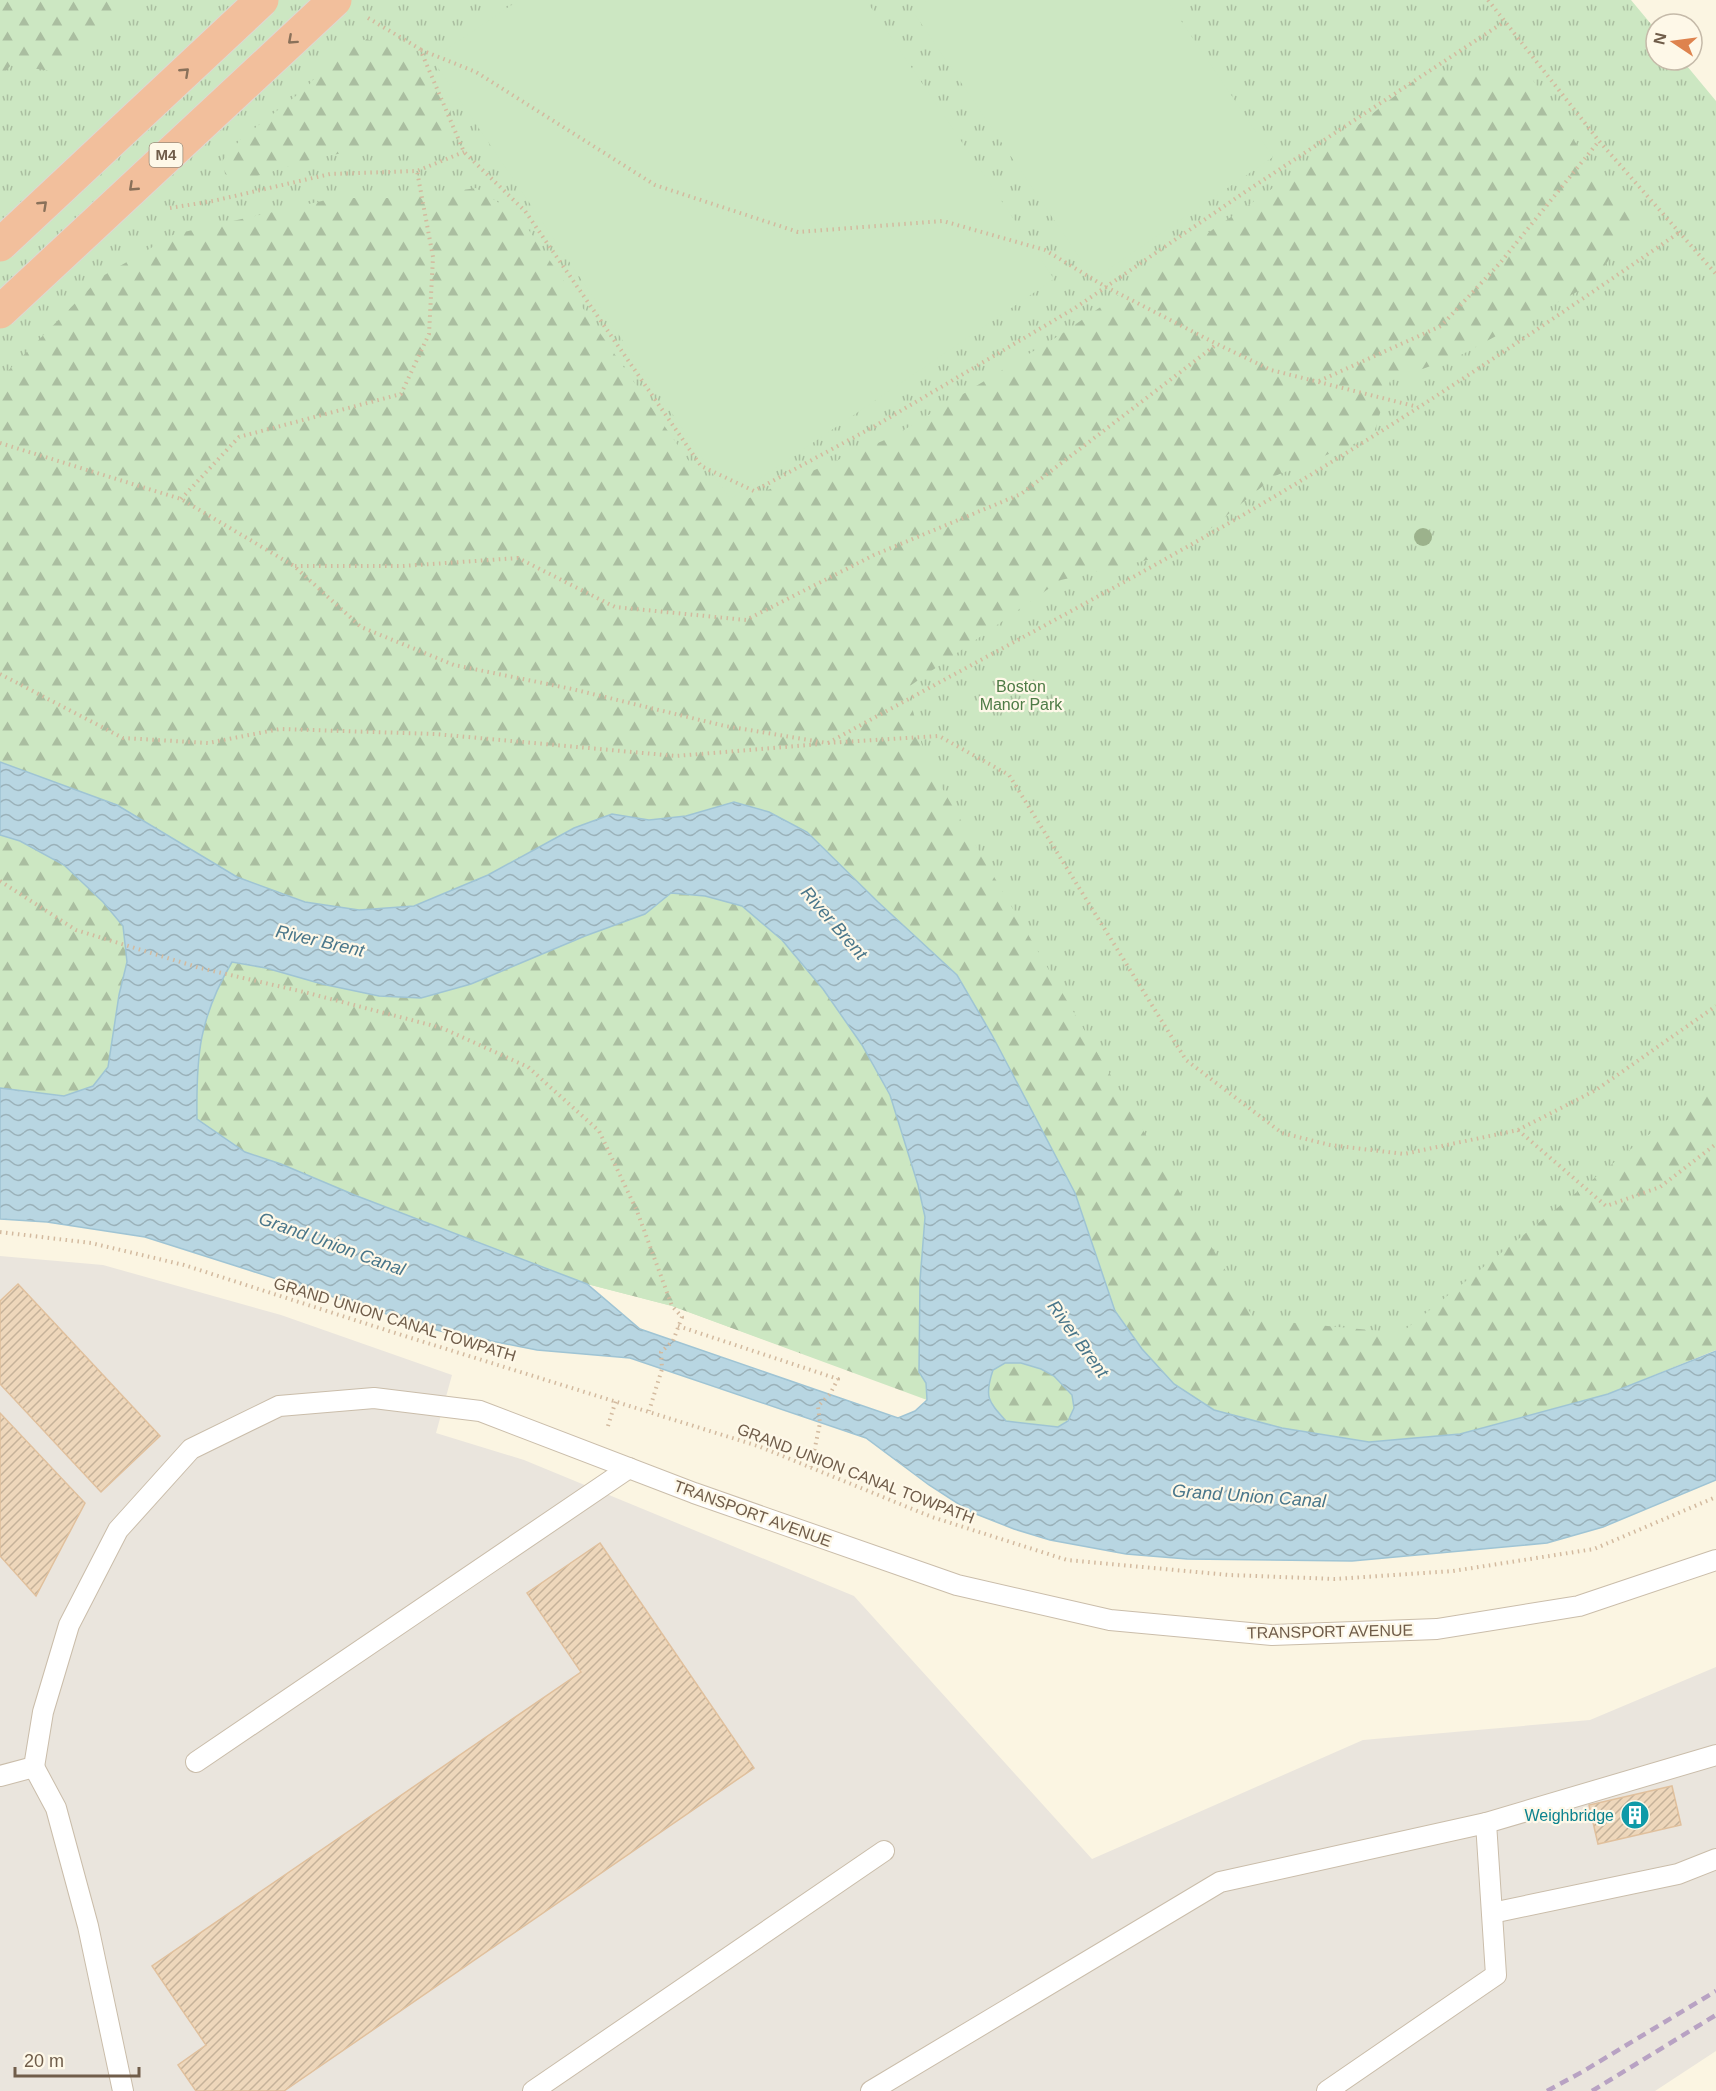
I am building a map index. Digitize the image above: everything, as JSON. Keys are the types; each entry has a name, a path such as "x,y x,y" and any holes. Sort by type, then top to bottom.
{"highway":[{"path":"0,245 262,0"},
{"name":"M4","path":"0,312 347,6"}],"lane":[{"name":"TRANSPORT AVENUE","path":"34,1767 43,1712 69,1625 118,1530 192,1449 279,1406 374,1398 480,1411 694,1493 957,1585 1110,1620 1272,1635 1437,1629 1579,1606 1716,1560"},
{"path":"196,1762 629,1468"},
{"path":"871,2091 1220,1882 1486,1823 1716,1755"},
{"path":"0,1776 34,1767 56,1808 88,1926 123,2091"},
{"path":"1328,2091 1496,1975 1486,1823"},
{"path":"533,2091 884,1851"},
{"path":"1492,1913 1678,1874 1716,1859"}],"path":[{"path":"1488,0 1503,22 1599,141 1716,274"},
{"path":"347,6 420,49 476,72 655,185 798,232 943,221 1045,250 1106,287 1271,370 1418,408"},
{"path":"420,49 464,152 525,211 700,466 754,491 875,426 1075,308 1245,192 1503,22"},
{"path":"1318,381 1441,326 1500,263 1599,141"},
{"path":"166,209 213,201 330,174 417,171 464,152"},
{"path":"181,499 239,437 401,394 429,334 433,257 417,171"},
{"path":"0,443 181,499 294,566 362,627 454,665 572,689 725,726 827,743 1106,592 1249,511 1418,408 1529,336 1680,232"},
{"path":"294,566 403,566 518,558 615,607 746,620 874,555 1021,494 1217,344"},
{"path":"0,674 123,738 208,743 280,729 292,729 435,734 676,756 939,736 1008,775 1186,1060 1282,1133 1330,1145 1404,1154 1518,1130 1596,1090 1716,1006"},
{"path":"0,881 76,930 200,968 442,1028 528,1067 599,1131 637,1211 672,1305 682,1317 673,1341 661,1352 662,1369 649,1411"},
{"path":"1518,1130 1606,1206 1660,1187 1716,1144"},
{"name":"GRAND UNION CANAL TOWPATH","path":"0,1232 91,1243 184,1265 758,1446 932,1517 1067,1560 1229,1575 1335,1579 1453,1571 1594,1549 1716,1497"},
{"path":"678,1326 838,1379 830,1394 818,1406 820,1423 811,1467"}],"shaded area":[{"path":"0,1256 103,1265 281,1315 452,1375 436,1433 524,1460 854,1596 1092,1859 1363,1740 1590,1720 1716,1667 1716,2051 1655,2091 0,2091"}],"green space":[{"name":"Boston Manor Park","path":"0,0 1631,0 1644,16 1644,72 1692,72 1716,101 1716,1350 1005,1427 672,1306 587,1284 64,1096 0,1088"},
{"path":"0,0 131,0 108,28 51,71 11,65 0,78"},
{"path":"519,0 866,0 1054,279 730,499 432,59"},
{"path":"928,0 1167,0 1273,157 1094,279 912,10"},
{"path":"366,39 394,47 422,68 448,93 453,128 437,146 369,148 317,158 241,181 225,174 223,160 241,139 306,88 340,50"},
{"path":"1426,71 1528,73 1584,155 1637,214 1595,282 1463,354 1390,381 1373,436 1275,476 1182,552 1061,580 907,688 926,761 1254,1319 1401,1333 1716,1081 1716,1350 1608,1394 1460,1434 1369,1442 1282,1428 1214,1410 1174,1384 1142,1349 1115,1311 1075,1193 992,1035 957,975 807,832 769,812 734,802 686,816 649,820 612,814 488,875 413,906 359,910 305,902 237,877 117,805 0,762 0,379 101,277 175,234 335,198 410,198 476,188 519,216 699,476 747,499 894,436 1060,335 1318,157"},
{"path":"0,835 20,841 64,865 103,902 123,926 127,962 119,995 108,1067 93,1086 64,1096 0,1088"},
{"path":"671,893 705,896 742,906 782,940 823,989 862,1045 890,1095 918,1185 925,1217 920,1281 919,1372 926,1383 927,1400 672,1306 587,1284 357,1196 281,1164 245,1152 197,1120 198,1064 204,1021 214,995 232,962 266,968 322,984 378,996 421,998 645,914"},
{"path":"1006,1363 1021,1363 1054,1376 1072,1395 1074,1408 1067,1421 1058,1427 1006,1421 995,1408 988,1393 993,1370"}],"water":[{"path":"0,762 117,805 237,877 305,902 359,910 414,906 488,875 574,828 612,814 649,820 686,816 734,802 769,812 807,832 957,975 992,1035 1075,1193 1115,1311 1142,1349 1174,1384 1214,1410 1282,1428 1369,1442 1460,1434 1608,1394 1716,1351 1716,1480 1603,1527 1547,1543 1352,1561 1187,1559 1126,1554 1050,1540 1014,1529 971,1512 929,1485 866,1438 630,1358 537,1350 440,1331 145,1237 47,1222 0,1219 0,1088 64,1096 93,1086 108,1067 119,995 127,962 123,926 103,902 64,865 20,841 0,835","holes":["671,893 705,896 742,906 782,940 823,989 862,1045 890,1095 918,1185 925,1217 920,1281 919,1372 926,1383 927,1400 915,1411 898,1418 640,1329 587,1284 245,1152 197,1119 197,1076 206,1020 212,1001 232,962 266,968 322,984 379,996 421,998 471,984 585,936 645,914","1005,1363 1021,1363 1054,1376 1072,1395 1074,1408 1068,1421 1058,1427 1006,1421 995,1408 988,1393 993,1370"]}],"building":[{"path":"18,1284 160,1436 101,1492 0,1384 0,1301"},
{"path":"0,1413 85,1503 36,1596 0,1556"},
{"path":"600,1543 754,1768 284,2091 196,2091 178,2065 206,2045 152,1966 581,1672 527,1593"},
{"name":"Weighbridge","path":"1672,1786 1681,1825 1598,1844 1589,1805"}],"railway":[{"path":"1547,2091 1716,1991"},
{"path":"1592,2091 1716,2015"}],"place":[{"name":"Weighbridge","path":"1635,1815"}],"water label":[{"name":"River Brent","path":"834,923"},
{"name":"River Brent","path":"320,941"},
{"name":"Grand Union Canal","path":"332,1244"},
{"name":"River Brent","path":"1078,1339"},
{"name":"Grand Union Canal","path":"1249,1496"}]}
